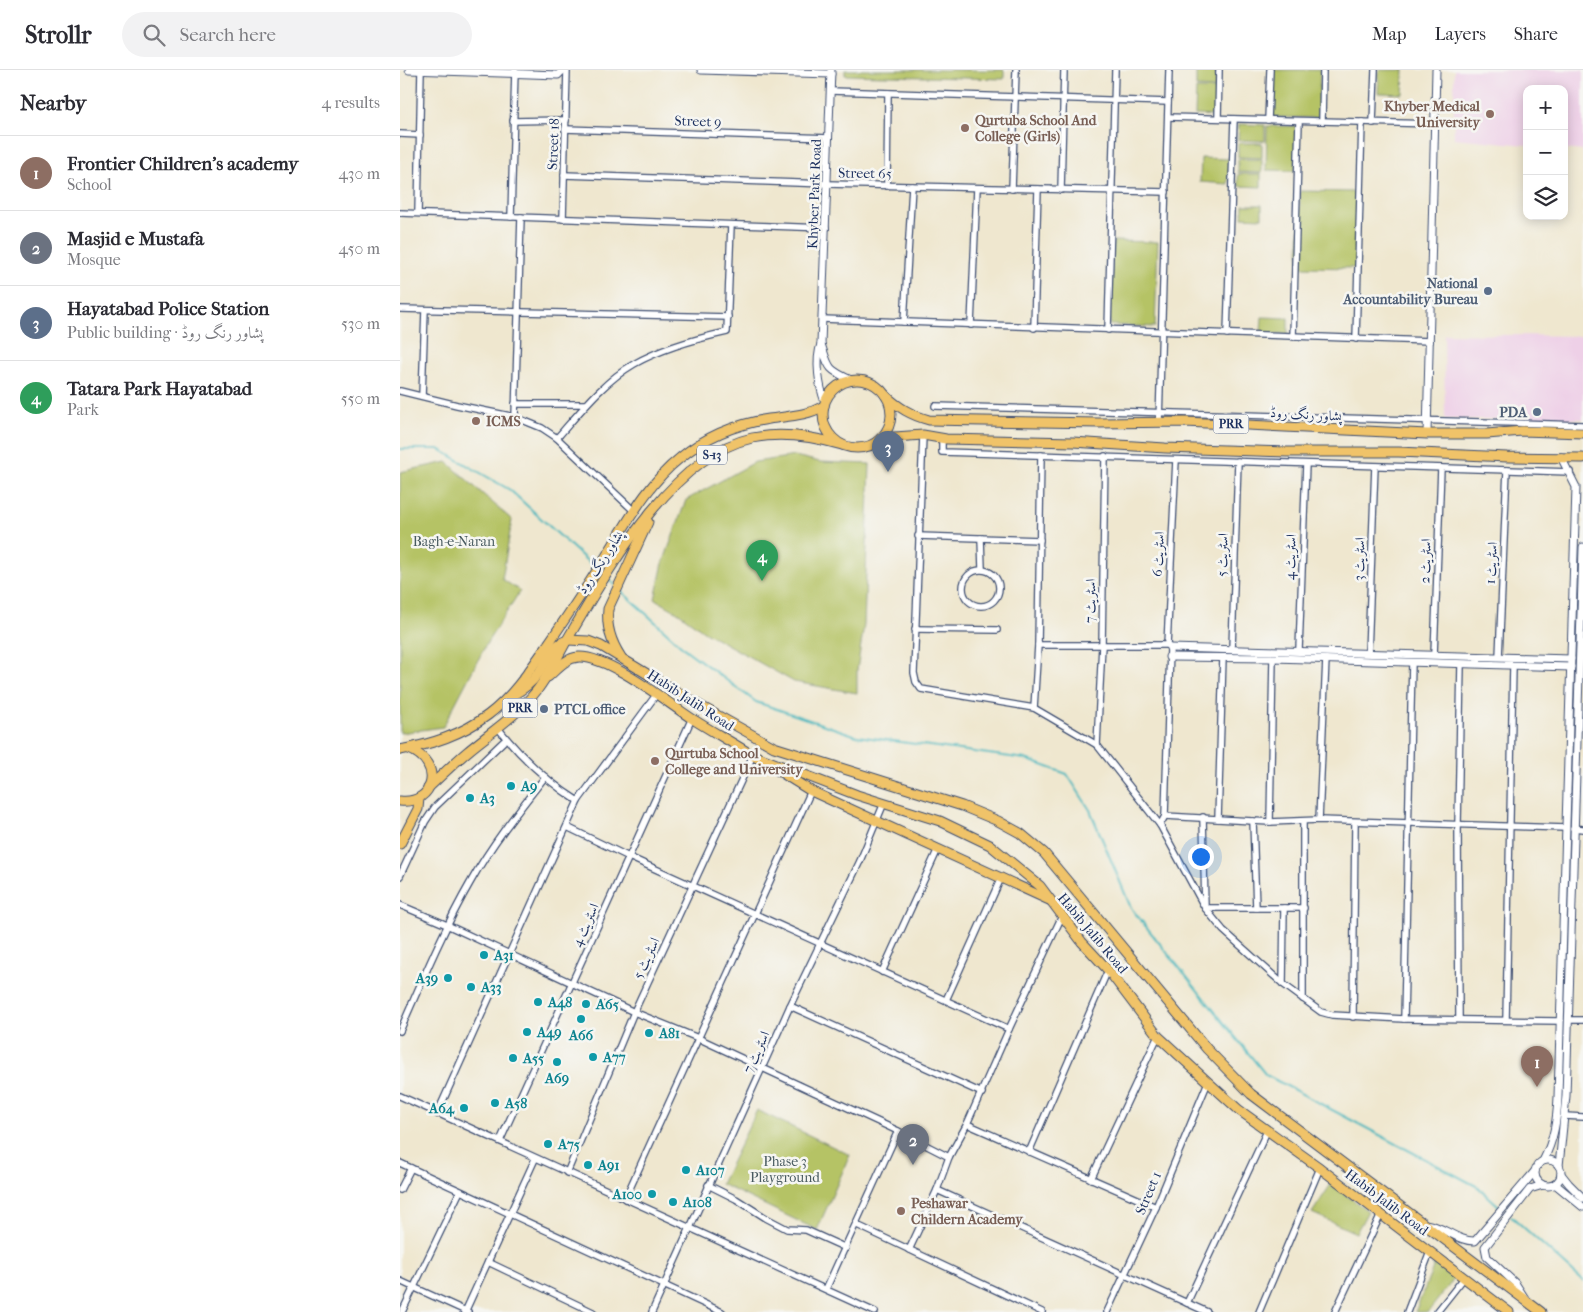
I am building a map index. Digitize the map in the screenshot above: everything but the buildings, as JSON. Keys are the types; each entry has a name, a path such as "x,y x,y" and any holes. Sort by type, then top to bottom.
{"main road":[{"path":"851,380 861,380 879,388 886,395 891,413 887,431 881,438 874,444 858,448 842,445 836,441 826,429 824,421 825,404 833,390 851,380"},
{"name":"پشاور رنگ روڈ","path":"886,395 903,410 914,416 929,420 1185,422 1428,434 1487,434 1522,431 1583,432"},
{"name":"پشاور رنگ روڈ","path":"404,749 440,740 465,729 488,715 506,700 533,666 578,602 634,511 665,472 679,458 707,439 738,427 768,419 800,416 812,412 825,404"},
{"name":"PRR","path":"881,438 923,435 942,438 1073,442 1248,451 1399,452 1583,458"},
{"name":"پشاور رنگ روڈ","path":"419,798 468,752 526,702 544,680 621,554 654,509 677,482 712,455 752,438 810,436 842,445"},
{"path":"621,657 612,642 607,620 608,608 654,509"},
{"path":"506,700 524,688 539,674 555,646 568,640 588,641 621,657 697,704 774,747 962,806 998,821 1020,833 1044,853 1207,1048 1251,1094 1541,1312"},
{"name":"Habib Jalib Road","path":"544,680 568,659 577,657 589,658 616,670 812,791 1051,901 1082,942 1108,970 1158,1036 1239,1110 1320,1168 1505,1311"},
{"path":"404,749 417,752 428,761 432,775 428,788"},
{"path":"781,766 784,750"},
{"path":"753,755 857,795 940,821 990,845 1032,878 1051,901"},
{"path":"400,802 413,801 419,798"},
{"path":"400,844 418,809 419,798"}],"street":[{"path":"409,70 515,72 558,75 563,70"},
{"path":"418,213 421,70"},
{"name":"Street 18","path":"563,219 567,70"},
{"path":"701,70 831,72"},
{"path":"1012,189 1016,70"},
{"path":"1061,190 1064,70"},
{"path":"1108,330 1115,70"},
{"path":"1159,423 1169,70"},
{"path":"1218,118 1219,70"},
{"path":"1268,120 1270,70"},
{"path":"1322,121 1323,70"},
{"path":"1374,123 1375,70"},
{"path":"1428,434 1436,70"},
{"path":"511,217 515,72"},
{"name":"Khyber Park Road","path":"825,404 818,365 818,351 821,344 831,72"},
{"path":"831,92 1168,102"},
{"path":"886,186 888,93"},
{"path":"1168,117 1435,124"},
{"path":"1227,334 1234,119"},
{"path":"513,121 566,120"},
{"path":"1293,337 1299,121"},
{"path":"1356,339 1362,122"},
{"name":"Street 9","path":"566,129 829,138"},
{"path":"400,134 420,135"},
{"name":"Street 65","path":"564,175 886,186 1166,192"},
{"path":"904,322 912,186"},
{"path":"971,325 977,188"},
{"path":"1034,328 1038,189"},
{"path":"400,213 826,228"},
{"path":"515,417 521,217"},
{"path":"557,438 586,404 604,387 633,365 670,347 727,332 731,226"},
{"path":"400,309 728,317"},
{"path":"422,396 425,310"},
{"path":"822,319 1430,341"},
{"path":"821,344 830,369 851,380"},
{"path":"400,391 515,417 542,428 557,438 634,511"},
{"path":"515,404 586,404"},
{"path":"935,406 1583,424"},
{"path":"923,435 914,673 916,682 921,689 1034,708 1097,745 1160,825 1205,908 1223,930 1283,984 1321,1012 1353,1017 1404,1019 1560,1021"},
{"path":"942,438 942,452 1570,472"},
{"path":"1034,708 1038,645 1041,455"},
{"name":"اسٹریٹ 7","path":"1097,745 1102,645 1105,456"},
{"path":"1561,457 1576,487 1578,659"},
{"name":"اسٹریٹ 6","path":"1165,816 1168,646 1176,460"},
{"name":"اسٹریٹ 5","path":"1232,649 1238,461"},
{"name":"اسٹریٹ 4","path":"1299,650 1306,464"},
{"name":"اسٹریٹ 3","path":"1368,653 1375,466"},
{"name":"اسٹریٹ 2","path":"1434,655 1442,468"},
{"name":"اسٹریٹ 1","path":"1499,657 1508,470"},
{"path":"918,536 1040,540"},
{"path":"981,538 982,570"},
{"path":"1583,547 1568,877 1566,978 1568,1020 1565,1116 1559,1166 1561,1174 1583,1198"},
{"path":"976,570 982,570 993,574 999,584 999,590 993,601 982,606 966,599 963,588 966,577 976,570"},
{"path":"915,629 997,630"},
{"path":"1038,645 1299,650 1412,662 1577,667"},
{"path":"1169,657 1326,659 1368,653 1578,659"},
{"path":"1218,819 1223,657"},
{"path":"1270,822 1273,658"},
{"path":"1319,820 1326,659"},
{"path":"1404,1019 1412,662"},
{"path":"1459,1020 1458,825 1461,664"},
{"path":"1506,1020 1513,666"},
{"path":"437,1114 578,801 656,695"},
{"name":"اسٹریٹ 4","path":"500,1141 692,718"},
{"path":"498,728 506,739 545,777 578,801"},
{"path":"400,876 425,822 435,807 506,739"},
{"name":"اسٹریٹ 5","path":"567,1173 634,1012 753,755"},
{"path":"400,1031 447,925 471,881 494,844 545,777"},
{"path":"625,1199 754,913 812,791"},
{"name":"اسٹریٹ 7","path":"652,1312 790,1006 860,861 884,803"},
{"path":"1160,825 1165,816 1270,822 1319,820 1583,829"},
{"path":"1203,817 1205,908"},
{"path":"1253,821 1256,908"},
{"path":"1303,821 1303,999"},
{"path":"1353,1017 1354,822"},
{"path":"567,828 1009,1029"},
{"path":"882,972 938,850"},
{"path":"946,1000 1001,878"},
{"path":"400,905 634,1012 698,1038 898,1131 949,1157"},
{"path":"1205,908 1304,908"},
{"path":"1283,984 1284,908"},
{"path":"908,1250 937,1190 949,1157 982,1093 1009,1029 1062,916"},
{"path":"1029,1152 1108,970"},
{"path":"1543,1185 1537,1179 1536,1171 1537,1166 1543,1161 1553,1138 1557,1116 1560,1021 1566,978"},
{"path":"790,1006 982,1093"},
{"path":"1568,1020 1583,1020"},
{"path":"1091,1178 1158,1036"},
{"name":"Street 1","path":"1107,1312 1156,1207 1208,1082"},
{"path":"400,1096 500,1141 535,1159 826,1289 861,1309 875,1312"},
{"path":"1565,1116 1583,1116"},
{"path":"967,1124 1156,1207"},
{"path":"826,1289 898,1131"},
{"path":"1187,1303 1267,1131"},
{"path":"400,1281 466,1312 535,1159"},
{"path":"1543,1161 1552,1160 1559,1166"},
{"path":"400,1162 722,1312"},
{"path":"400,1190 411,1168"},
{"path":"1259,1312 1320,1168"},
{"path":"1424,1224 1435,1225 1470,1242 1478,1239 1536,1171"},
{"path":"1526,1301 1515,1283 1487,1257 1486,1245 1524,1196 1534,1187 1555,1184 1561,1174"},
{"path":"1555,1184 1583,1207"},
{"path":"708,1185 787,1229 806,1230 846,1248"},
{"path":"937,1190 1207,1312"},
{"path":"402,1312 460,1191"},
{"path":"1335,1312 1380,1214"},
{"path":"856,1225 1042,1312"},
{"path":"1407,1312 1430,1252"},
{"path":"488,1262 593,1312"},
{"path":"1437,1312 1464,1278"}],"shaded area":[{"name":"Khyber Medical University","path":"1454,70 1583,70 1583,151 1568,149 1568,85 1523,85 1523,145 1454,138"},
{"path":"1444,334 1583,336 1583,419 1445,419"}],"green space":[{"path":"845,70 1004,70 1004,79 845,75"},
{"path":"1196,70 1216,70 1216,88 1196,87"},
{"path":"1273,70 1320,70 1318,118 1271,117"},
{"path":"1379,70 1404,70 1403,94 1378,93"},
{"path":"1196,89 1216,89 1215,116 1195,115"},
{"path":"1239,124 1265,125 1265,141 1238,140"},
{"path":"1267,126 1296,126 1295,171 1266,170"},
{"path":"1238,143 1262,143 1262,158 1238,157"},
{"path":"1201,158 1229,159 1228,184 1200,182"},
{"path":"1238,159 1262,159 1262,173 1238,172"},
{"path":"1238,174 1261,174 1261,187 1238,186"},
{"path":"1300,191 1356,192 1355,268 1299,267"},
{"path":"1243,205 1262,205 1262,218 1242,217"},
{"path":"1113,241 1158,242 1155,327 1110,325"},
{"path":"1262,317 1288,318 1288,334 1261,333"},
{"path":"795,456 820,462 870,464 864,625 857,670 857,693 794,682 705,632 679,613 655,599 663,563 686,500 755,462"},
{"name":"Bagh-e-Naran","path":"447,462 512,520 502,579 520,591 488,641 443,727 400,733 400,472"},
{"name":"Phase 3 Playground","path":"757,1110 850,1155 817,1230 721,1184"},
{"path":"1331,1184 1368,1211 1356,1233 1312,1213"},
{"path":"1436,1261 1458,1274 1428,1312 1415,1312"}],"waterway":[{"path":"400,449 439,449 510,490 596,569"},
{"path":"607,578 615,585"},
{"path":"620,590 686,650 756,702 857,736 1025,759 1067,774 1090,810 1131,908 1266,1075 1478,1187 1500,1207"},
{"path":"1511,1216 1583,1281"}],"place":[{"name":"Khyber Medical University","path":"1490,114"},
{"name":"Qurtuba School And College (Girls)","path":"965,128"},
{"name":"National Accountability Bureau","path":"1488,291"},
{"name":"PDA","path":"1537,412"},
{"name":"ICMS","path":"476,421"},
{"name":"Hayatabad Police Station","path":"888,472"},
{"name":"Tatara Park Hayatabad","path":"762,581"},
{"name":"PTCL office","path":"544,709"},
{"name":"Qurtuba School College and University","path":"655,761"},
{"name":"A9","path":"511,786"},
{"name":"A3","path":"470,798"},
{"name":"A31","path":"484,955"},
{"name":"A39","path":"448,978"},
{"name":"A33","path":"471,987"},
{"name":"A48","path":"538,1002"},
{"name":"A65","path":"586,1004"},
{"name":"A66","path":"581,1019"},
{"name":"A49","path":"527,1032"},
{"name":"A81","path":"649,1033"},
{"name":"A77","path":"593,1057"},
{"name":"A55","path":"513,1058"},
{"name":"A69","path":"557,1062"},
{"name":"Frontier Children's academy","path":"1537,1087"},
{"name":"A58","path":"495,1103"},
{"name":"A64","path":"464,1108"},
{"name":"A75","path":"548,1144"},
{"name":"A91","path":"588,1165"},
{"name":"Masjid e Mustafa","path":"913,1165"},
{"name":"A107","path":"686,1170"},
{"name":"A100","path":"652,1194"},
{"name":"A108","path":"673,1202"},
{"name":"Peshawar Childern Academy","path":"901,1211"}]}
